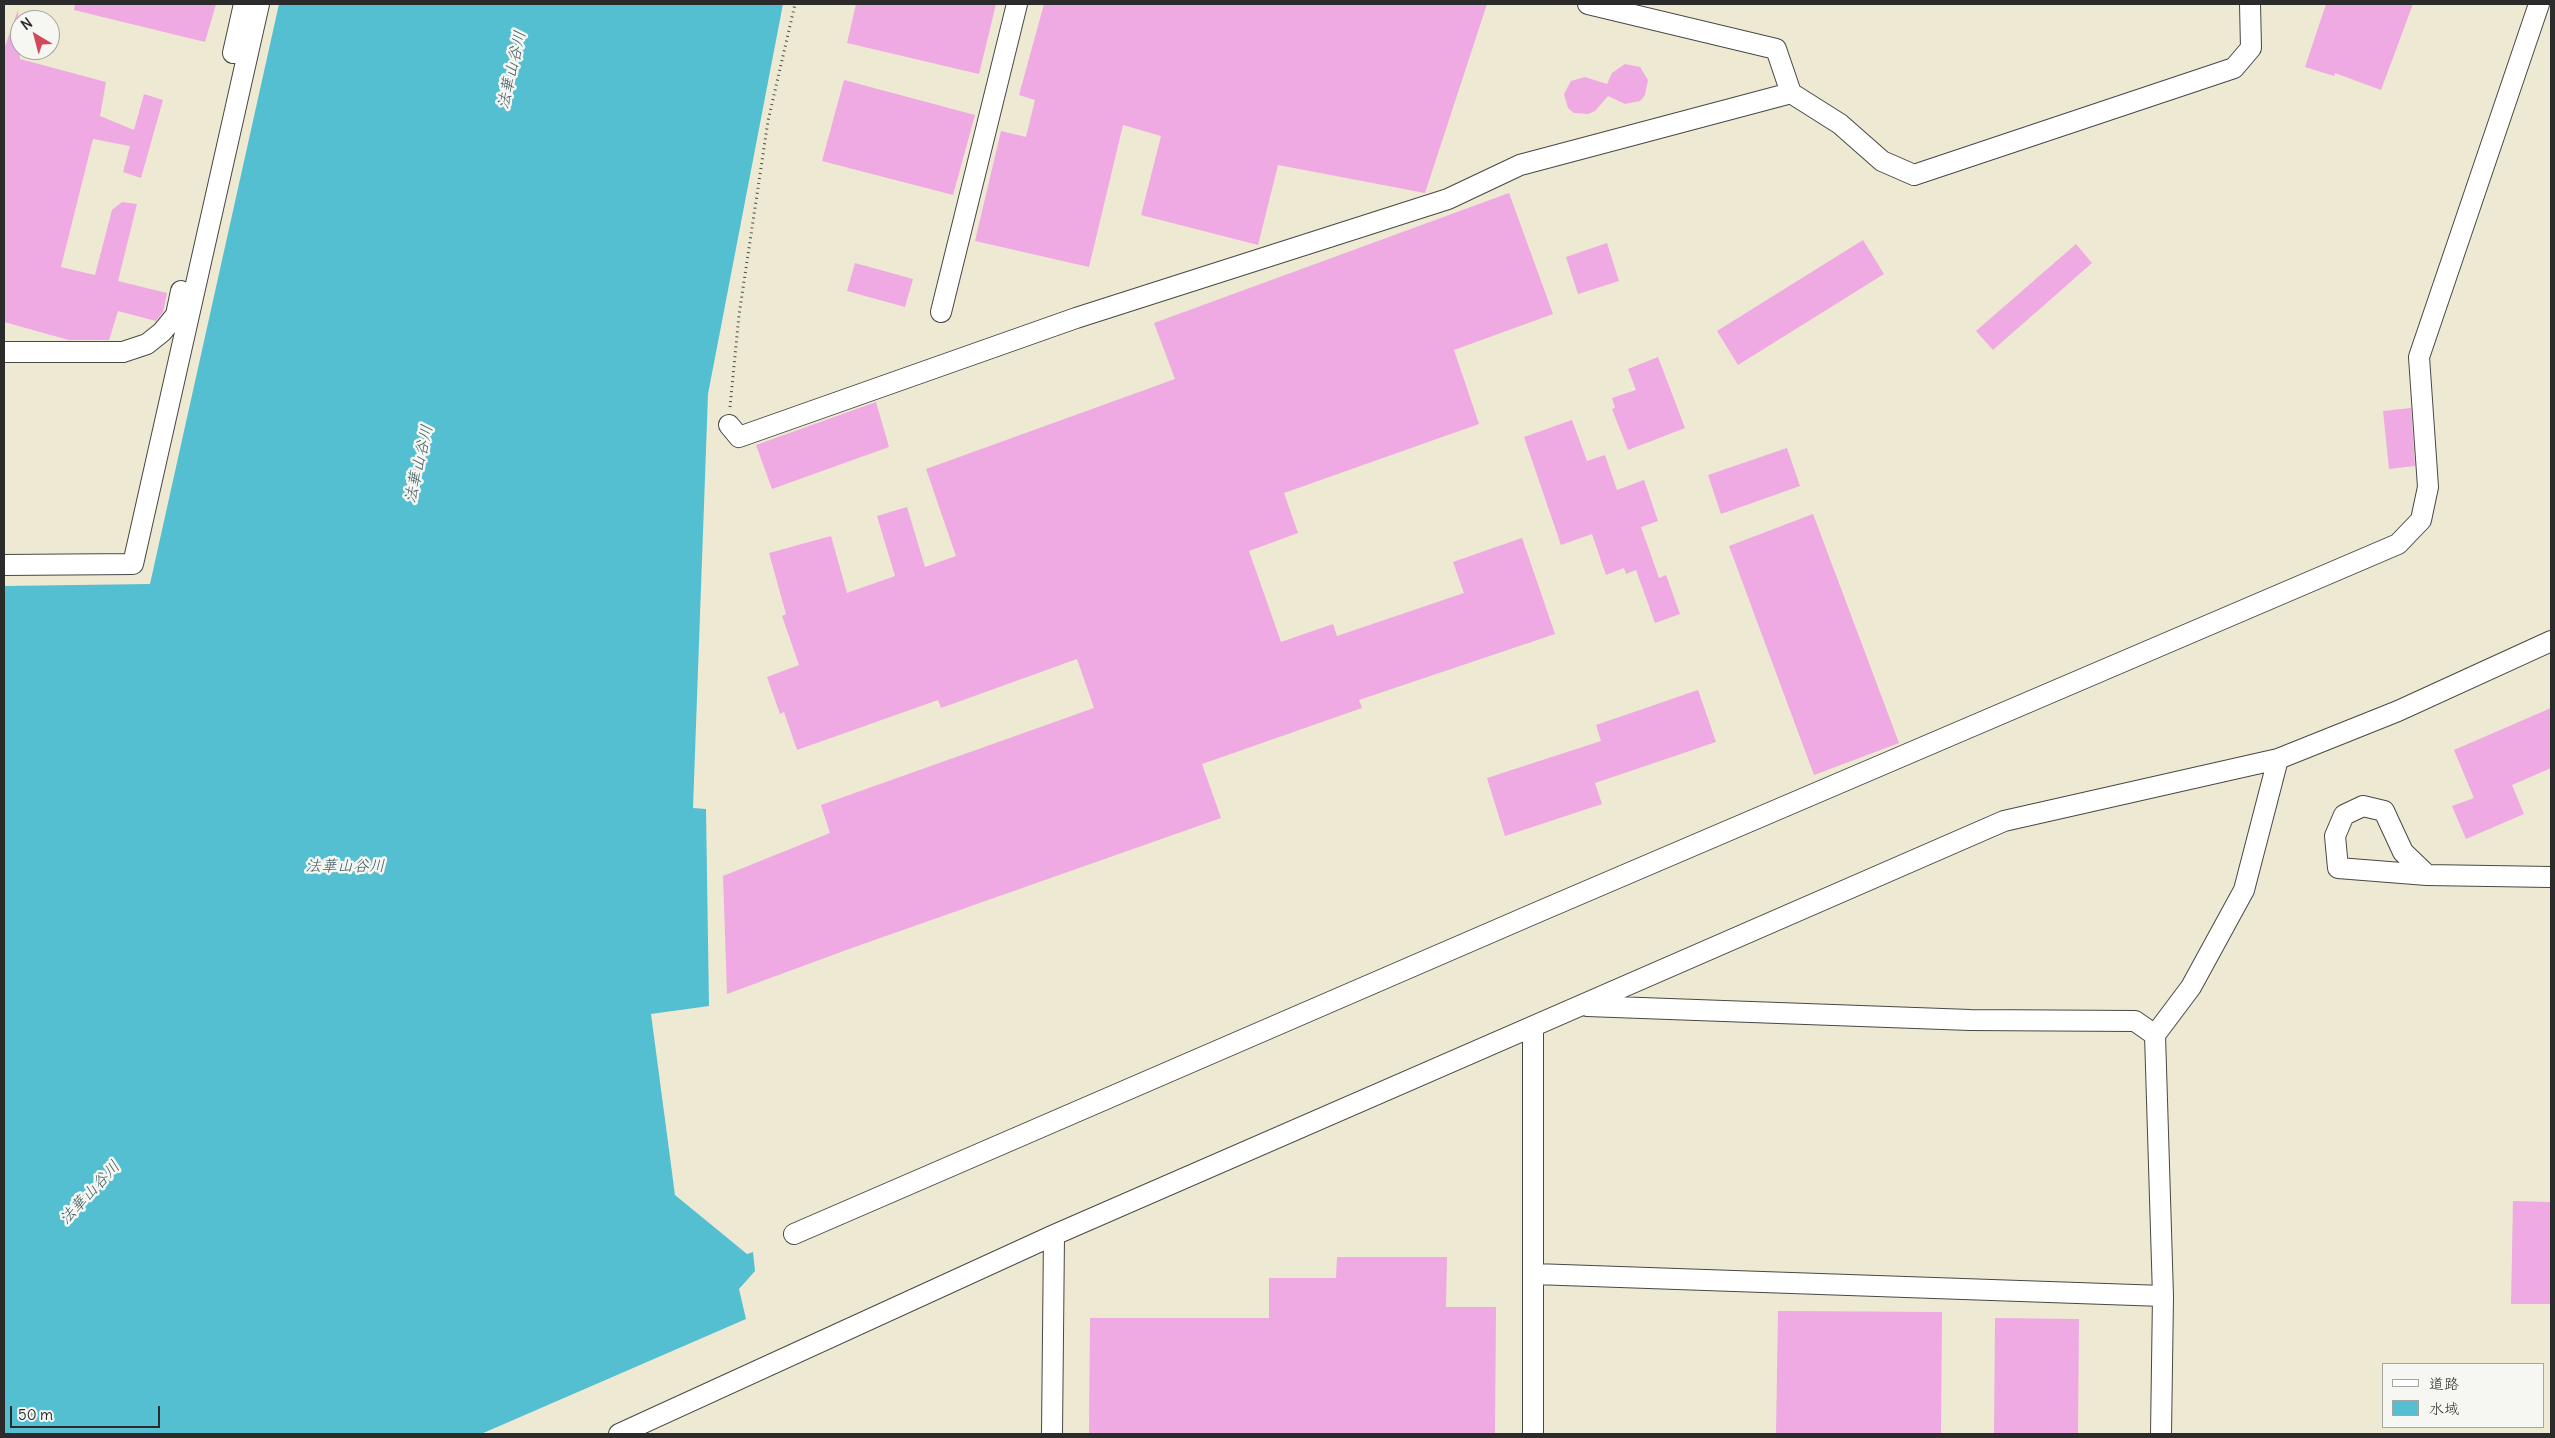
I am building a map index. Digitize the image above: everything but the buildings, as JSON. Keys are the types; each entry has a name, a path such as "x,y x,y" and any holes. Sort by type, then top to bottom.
{"street":[{"path":"4,352 123,352 147,344 162,332 176,315 244,4"},
{"path":"4,565 133,564 259,4"},
{"path":"941,312 1017,4"},
{"path":"1588,4 1776,49 1790,93 1840,124 1882,162 1914,175 2234,68 2251,48 2250,4"},
{"path":"794,1234 1529,916 2398,544 2421,520 2428,487 2418,357 2539,4"},
{"path":"729,425 739,437 1076,318 1448,199 1520,165 1790,93"},
{"path":"619,1434 1054,1235 1582,1006 2004,820 2278,759 2398,711 2551,641"},
{"path":"2161,1434 2163,1296 2155,1036 2191,987 2244,890 2278,759"},
{"path":"2426,875 2403,852 2384,811 2363,806 2344,815 2335,836 2338,868 2426,875 2551,877"},
{"path":"1582,1006 1970,1020 2135,1021 2155,1036"},
{"path":"1533,1027 1533,1434"},
{"path":"1052,1434 1054,1235"},
{"path":"1534,1274 2163,1296"}],"path":[{"path":"729,425 739,316 768,121 796,4"}],"water":[{"name":"法華山谷川","path":"279,4 783,4 708,394 693,808 706,809 709,1006 651,1014 675,1195 747,1254 753,1252 755,1271 739,1289 746,1319 481,1434 4,1434 4,586 150,584"}]}
